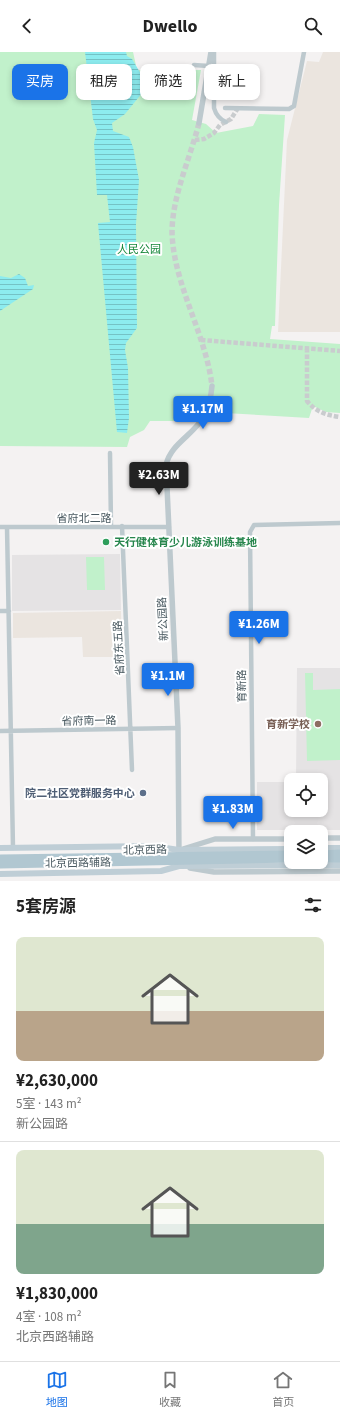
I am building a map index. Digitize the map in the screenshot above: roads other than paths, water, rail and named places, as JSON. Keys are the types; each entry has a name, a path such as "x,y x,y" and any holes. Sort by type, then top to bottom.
{"main road":[{"name":"北京西路辅路","path":"0,848 153,846 179,858 340,865"},
{"path":"328,848 340,848"},
{"name":"北京西路辅路","path":"0,874 161,871 179,858 284,850"},
{"path":"328,854 340,853"},
{"name":"北京西路","path":"0,865 284,854"},
{"name":"北京西路","path":"0,858 284,859"},
{"path":"328,859 340,859"}],"street":[{"path":"209,64 212,52"},
{"path":"212,52 214,108 216,115 221,120 226,122"},
{"path":"225,108 289,109 294,106 304,52"},
{"path":"199,124 204,95"},
{"name":"新公园路","path":"179,858 178,728 166,465 174,449 203,418 210,399 212,386"},
{"path":"110,453 111,526"},
{"name":"育新路","path":"253,839 250,532 254,525 340,523"},
{"name":"省府东五路","path":"122,526 132,770"},
{"name":"省府北二路","path":"0,527 169,527"},
{"path":"7,527 13,848"},
{"path":"0,611 9,611"},
{"name":"省府南一路","path":"0,731 178,728"},
{"path":"328,838 340,838"},
{"name":"北京西路辅路","path":"179,858 215,839 284,839"},
{"name":"北京西路辅路","path":"179,858 214,872 340,871"}],"water":[{"path":"85,52 126,52 127,56 132,59 140,72 140,96 125,114 112,123 113,131 129,137 133,147 139,180 136,224 137,328 126,343 125,350 128,368 129,418 127,433 117,432 98,223 110,222 107,195 97,195 94,143 97,130 93,119 91,100 132,100 132,64 86,64"},
{"path":"19,274 25,278 28,286 34,285 33,289 0,311 0,276 11,278"}],"tunnel":[{"path":"195,140 204,139 214,133 220,125 231,119 238,108"},
{"path":"199,123 178,191 172,233 178,272 204,348 212,386"},
{"path":"201,340 340,351"},
{"path":"307,348 307,401 314,408 322,412 340,417"}],"place":[{"name":"天行健体育少儿游泳训练基地","path":"106,542"},
{"name":"育新学校","path":"318,724"},
{"name":"院二社区党群服务中心","path":"143,793"}],"park label":[{"name":"人民公园","path":"139,249"}]}
